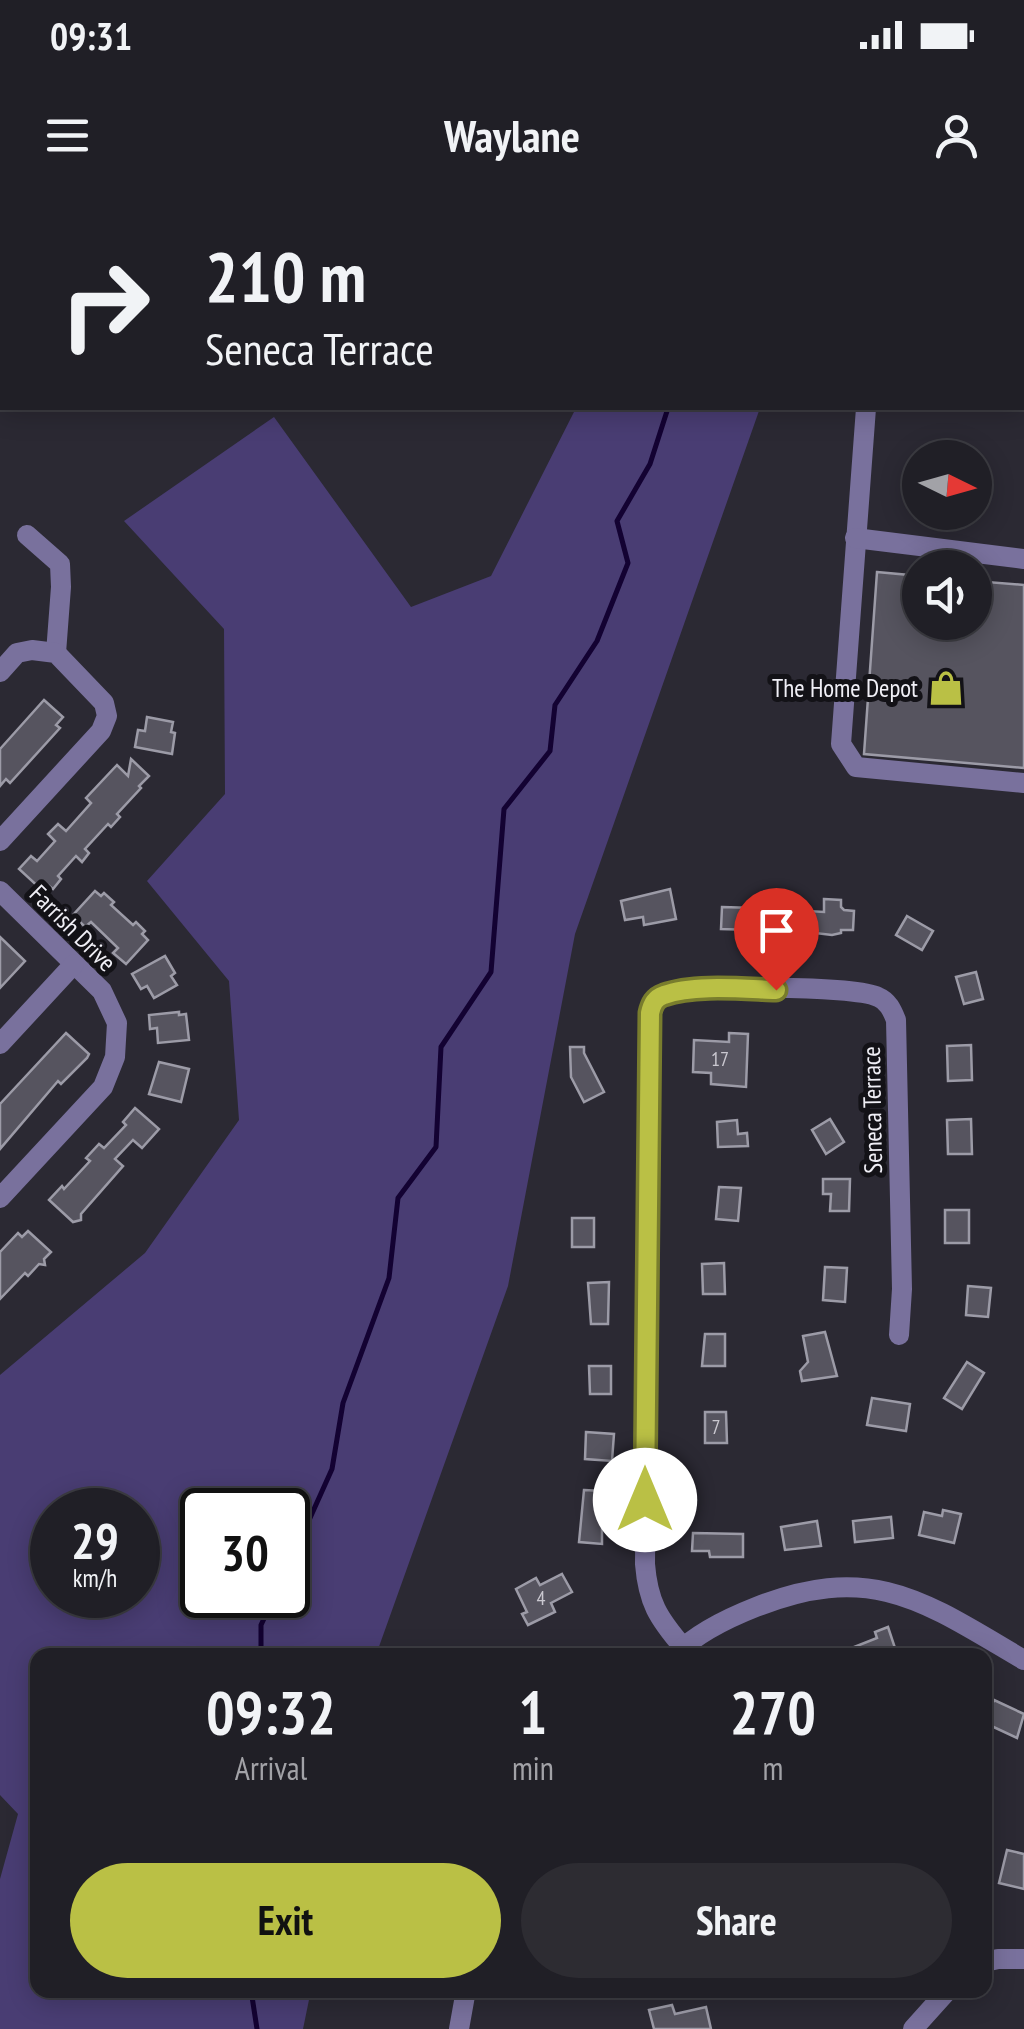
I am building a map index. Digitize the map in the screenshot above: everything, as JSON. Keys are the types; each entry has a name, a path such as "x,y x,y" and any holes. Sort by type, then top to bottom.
{"street":[{"path":"866,410 841,744 856,767 1024,783"},
{"path":"27,535 60,564 56,653"},
{"path":"855,538 1024,559"},
{"path":"0,672 18,653 56,653 104,704 107,716 102,732 0,841"},
{"name":"Farrish Drive","path":"0,891 102,991 117,1023 115,1056 103,1086 0,1198"},
{"path":"0,1044 74,964"},
{"name":"Seneca Terrace","path":"677,1648 652,1603 646,1564 650,1013 658,998 716,989 837,990 874,995 892,1010 896,1020 902,1289 898,1335"},
{"path":"684,1648 739,1614 774,1600 823,1588 854,1586 896,1592 923,1602 1024,1660"},
{"path":"992,1961 1024,1959"},
{"path":"459,2029 465,1998"},
{"path":"913,2029 941,1998"}],"shaded area":[{"path":"575,410 759,410 575,934 508,1286 379,1648 30,1648 30,1998 309,1998 303,2029 0,2029 0,1879 18,1814 0,1795 0,1375 145,1253 239,1120 229,981 147,881 225,794 224,629 124,521 274,417 411,607 491,576"}],"building":[{"name":"The Home Depot","path":"877,572 902,574 902,640 992,640 992,582 1024,585 1024,768 864,754"},
{"path":"44,700 63,717 56,725 60,728 10,783 6,779 0,786 0,749"},
{"path":"147,717 173,722 172,754 135,747 138,730 145,731"},
{"path":"131,759 149,776 117,814 120,817 85,849 89,853 82,862 76,856 58,876 61,879 53,889 49,886 44,892 19,869 31,856 37,861 55,841 48,834 58,824 66,831 91,803 86,798 117,765 128,776"},
{"path":"670,889 676,919 644,925 643,917 625,920 621,901"},
{"path":"95,891 101,896 104,893 114,902 111,905 145,931 142,934 148,940 126,964 113,953 118,948 91,922 85,927 73,915"},
{"path":"824,899 841,900 844,910 854,911 853,930 832,935 789,930 790,910 824,912"},
{"path":"722,907 754,908 753,930 721,929"},
{"path":"907,916 933,931 922,950 896,935"},
{"path":"0,937 25,961 0,988"},
{"path":"165,956 177,985 154,998 147,986 141,989 132,974"},
{"path":"976,972 983,999 964,1004 956,977"},
{"path":"186,1014 189,1040 158,1043 157,1028 150,1029 149,1015"},
{"path":"66,1033 89,1054 87,1058 61,1084 58,1081 0,1149 0,1104"},
{"path":"729,1033 748,1034 746,1087 711,1084 711,1073 693,1072 694,1040 729,1042"},
{"path":"971,1045 972,1080 948,1081 947,1046"},
{"path":"570,1047 584,1047 604,1092 584,1102 571,1077"},
{"path":"159,1062 189,1069 181,1102 149,1094"},
{"path":"135,1108 159,1129 142,1148 133,1140 115,1159 123,1166 81,1214 81,1220 73,1222 49,1200 90,1161 86,1158 99,1144 104,1148 126,1125 123,1122"},
{"path":"830,1119 844,1142 826,1154 812,1130"},
{"path":"971,1119 972,1154 948,1154 947,1120"},
{"path":"737,1120 738,1134 747,1133 748,1146 718,1147 717,1122"},
{"path":"823,1179 850,1179 849,1211 830,1211 831,1194 823,1194"},
{"path":"719,1187 741,1188 738,1221 716,1219"},
{"path":"945,1210 969,1210 969,1243 945,1243"},
{"path":"572,1218 594,1218 594,1247 572,1247"},
{"path":"28,1231 51,1252 44,1259 45,1265 39,1264 28,1276 25,1273 0,1299 0,1252 18,1233 22,1237"},
{"path":"724,1263 725,1294 703,1294 702,1264"},
{"path":"825,1267 847,1268 845,1302 823,1300"},
{"path":"609,1282 608,1324 591,1324 588,1283"},
{"path":"968,1286 991,1288 988,1317 966,1315"},
{"path":"825,1332 837,1376 802,1381 800,1371 808,1362 803,1336"},
{"path":"705,1334 725,1334 725,1366 702,1366"},
{"path":"967,1362 984,1373 962,1409 944,1398"},
{"path":"589,1366 611,1366 611,1394 590,1394"},
{"path":"872,1398 910,1404 906,1431 867,1425"},
{"path":"705,1412 726,1412 727,1443 705,1443"},
{"path":"586,1432 614,1434 612,1461 585,1459"},
{"path":"584,1490 602,1491 602,1544 579,1542"},
{"path":"943,1510 961,1514 954,1543 919,1535 924,1512 942,1516"},
{"path":"891,1517 893,1538 855,1542 853,1521"},
{"path":"817,1521 821,1546 785,1550 781,1527"},
{"path":"693,1533 743,1534 743,1557 710,1557 709,1551 692,1551"},
{"path":"562,1574 572,1592 551,1603 555,1612 528,1625 522,1614 527,1612 516,1589 536,1578 540,1585"},
{"path":"888,1627 895,1648 852,1648 877,1638 875,1632"},
{"path":"994,1700 1024,1714 1017,1738 992,1726"},
{"path":"1007,1850 1024,1854 1024,1889 999,1883"},
{"path":"672,2005 675,2014 706,2007 711,2029 654,2029 649,2010"}],"waterway":[{"path":"310,1518 332,1469 343,1403 389,1278 398,1198 436,1147 441,1047 491,972 504,809 550,751 555,705 597,641 628,563 617,521 650,464 667,410"},
{"path":"261,1648 264,1618"},
{"path":"252,1998 257,2029"}],"place":[{"name":"The Home Depot","path":"946,688"}],"route":[{"path":"645,1500 652,1004 666,994 716,989 776,990"}]}
